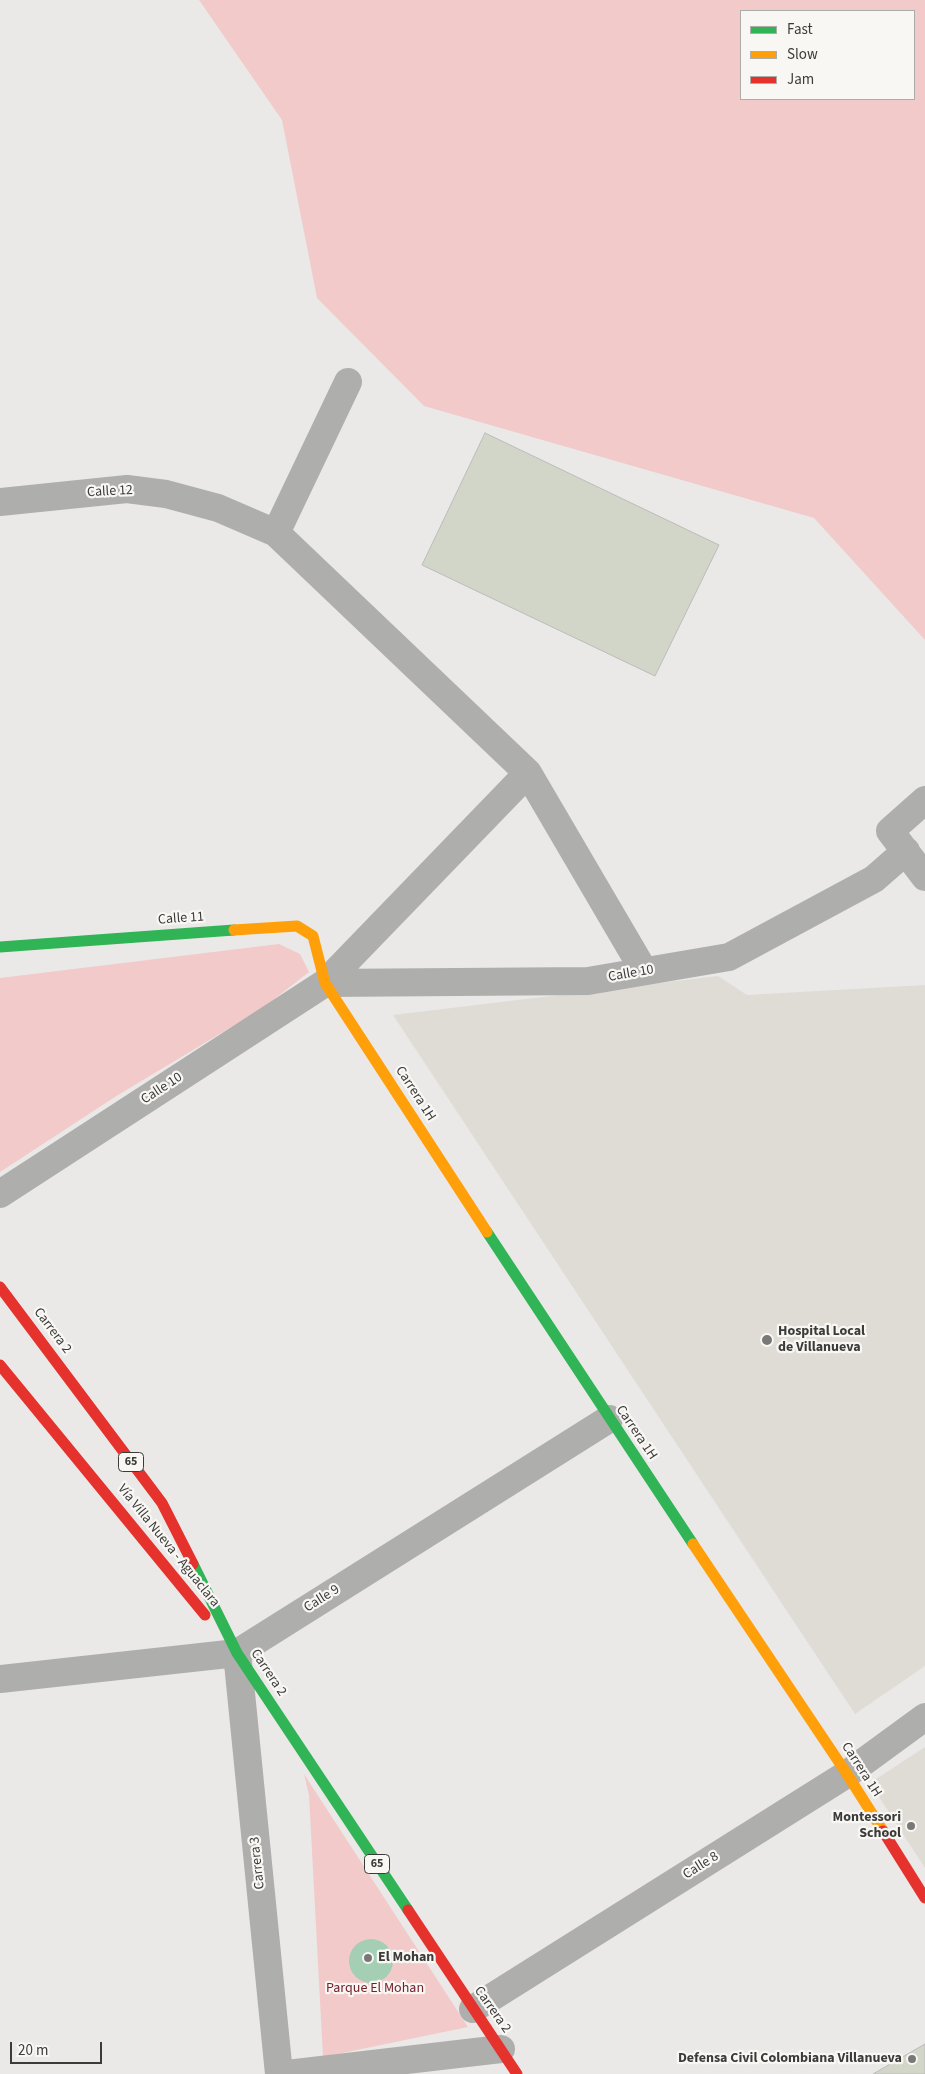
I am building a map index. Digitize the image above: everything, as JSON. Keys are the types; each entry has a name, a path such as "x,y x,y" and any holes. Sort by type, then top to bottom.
{"main road":[{"name":"Calle 11","path":"0,947 297,926 313,936 325,983"},
{"name":"Carrera 1H","path":"325,983 609,1419 847,1774 925,1898"},
{"name":"Carrera 2","path":"0,1287 162,1503 237,1653 517,2074"},
{"name":"Vía Villa Nueva - Aguaclara","path":"0,1365 237,1653"}],"street":[{"path":"348,382 276,533 528,773 644,971"},
{"name":"Calle 12","path":"0,502 127,489 166,494 218,508 276,533"},
{"name":"Calle 10","path":"0,1194 325,983 528,773"},
{"name":"Calle 10","path":"325,983 588,981 728,957 874,880 925,800"},
{"path":"898,841 925,877"},
{"name":"Calle 9","path":"0,1679 237,1653 609,1419"},
{"name":"Carrera 3","path":"237,1653 279,2074"},
{"name":"Calle 8","path":"473,2009 847,1774 925,1717"},
{"path":"287,2074 501,2049"}],"shaded area":[{"name":"Hospital Local de Villanueva","path":"718,976 747,995 925,985 925,1666 855,1714 393,1015"},
{"name":"Montessori School","path":"925,1747 925,1868 870,1783"},
{"path":"375,1939 387,1945 392,1953 392,1969 387,1977 379,1982 367,1983 355,1977 350,1969 349,1957 355,1945 363,1940"}],"green space":[{"path":"199,0 925,0 925,640 814,518 424,406 317,298 282,120"},
{"path":"279,944 300,954 309,972 263,1008 118,1095 0,1172 0,978"},
{"name":"Parque El Mohan","path":"304,1774 468,2027 323,2057 309,1795"}],"building":[{"path":"485,433 719,545 655,676 422,565"},
{"name":"Defensa Civil Colombiana Villanueva","path":"925,2044 925,2074 873,2074"}],"traffic: fast":[{"path":"0,947 234,930"},
{"path":"487,1232 693,1544"},
{"path":"193,1564 237,1653 408,1910"}],"traffic: slow":[{"path":"234,930 297,926 313,936 325,983 487,1232"},
{"path":"693,1544 883,1831"}],"traffic: jam":[{"path":"0,1287 162,1503 193,1564"},
{"path":"0,1365 205,1615"},
{"path":"883,1831 925,1898"},
{"path":"408,1910 517,2074"}],"place":[{"name":"Hospital Local de Villanueva","path":"767,1340"},
{"name":"Montessori School","path":"911,1826"},
{"name":"El Mohan","path":"368,1958"},
{"name":"Defensa Civil Colombiana Villanueva","path":"912,2059"}]}
